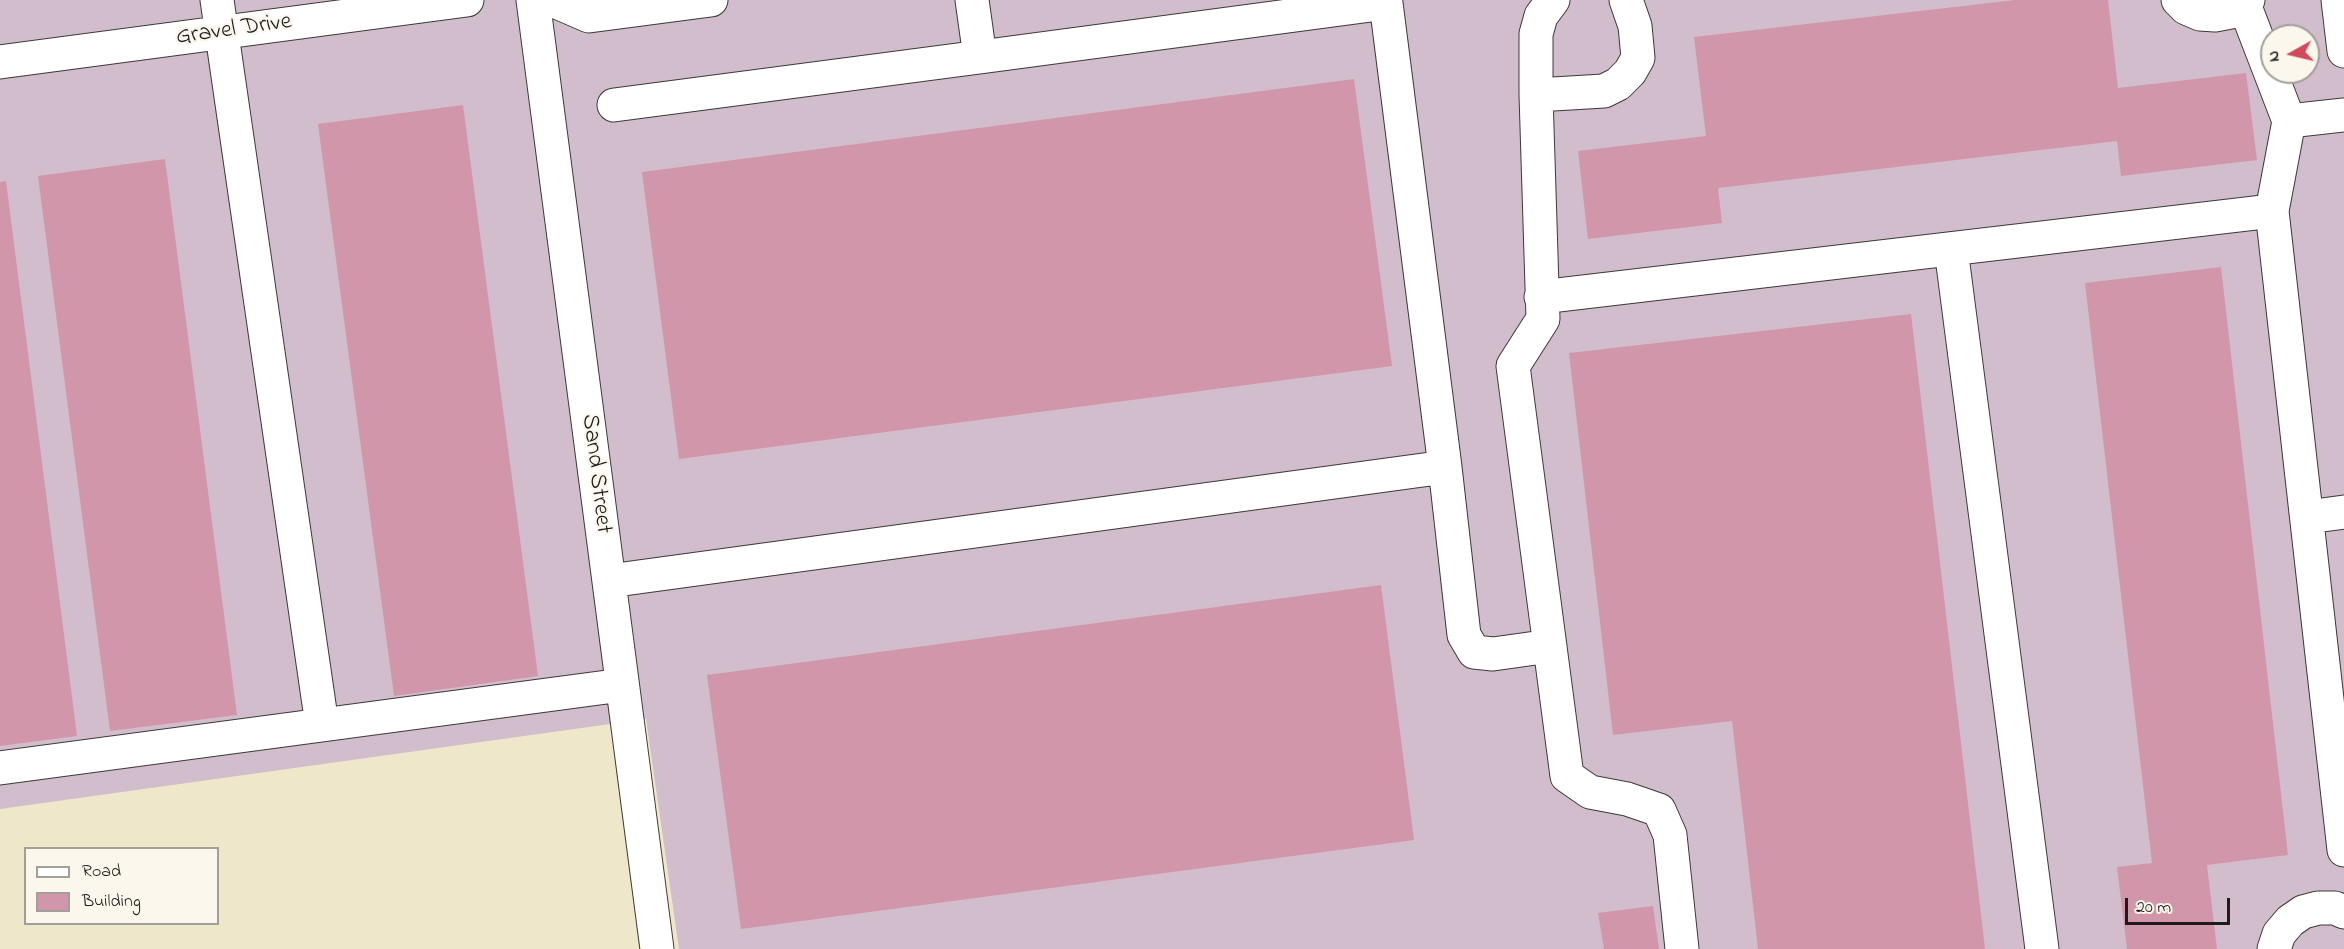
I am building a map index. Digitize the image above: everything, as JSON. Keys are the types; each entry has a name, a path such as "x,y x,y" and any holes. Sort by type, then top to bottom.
{"street":[{"path":"217,0 322,725"},
{"name":"Gravel Drive","path":"0,62 467,0"},
{"name":"Sand Street","path":"533,0 657,949"},
{"path":"552,0 589,16 711,0"},
{"path":"972,0 980,57"},
{"path":"1553,0 1541,16 1536,34 1543,319 1513,366 1550,646 1568,776 1590,792 1627,799 1659,810 1670,835 1682,949"},
{"path":"1536,95 1604,91 1618,84 1630,72 1638,58 1635,26 1626,0"},
{"path":"2178,0 2186,8 2200,14 2215,15 2231,12 2246,2 2289,121 2272,211 2344,850"},
{"path":"2338,0 2344,51"},
{"path":"614,105 1386,3 1464,635 1474,652 1493,654 1550,646"},
{"path":"2289,121 2344,115"},
{"path":"1541,297 2272,211"},
{"path":"1950,249 2042,949"},
{"path":"609,582 1445,467"},
{"path":"2307,517 2344,512"},
{"path":"0,768 622,686"},
{"path":"2274,949 2279,934 2290,921 2303,912 2319,908 2335,908 2344,912"}],"shaded area":[{"path":"0,0 2344,0 2344,949 679,949 646,719 0,809"}],"building":[{"path":"2015,0 2108,0 2118,88 2246,73 2257,160 2121,176 2117,141 1718,188 1722,223 1588,239 1578,151 1706,136 1694,37"},
{"path":"1354,79 1392,366 679,459 642,172"},
{"path":"463,105 538,676 394,696 318,124"},
{"path":"165,159 237,715 110,731 38,176"},
{"path":"6,181 77,736 0,746 0,182"},
{"path":"2221,267 2288,855 2207,865 2217,949 2127,949 2117,867 2152,863 2085,283"},
{"path":"1911,314 1985,949 1758,949 1732,721 1613,735 1569,353"},
{"path":"1381,585 1414,840 741,929 707,675"},
{"path":"1653,906 1659,949 1604,949 1598,913"}]}
